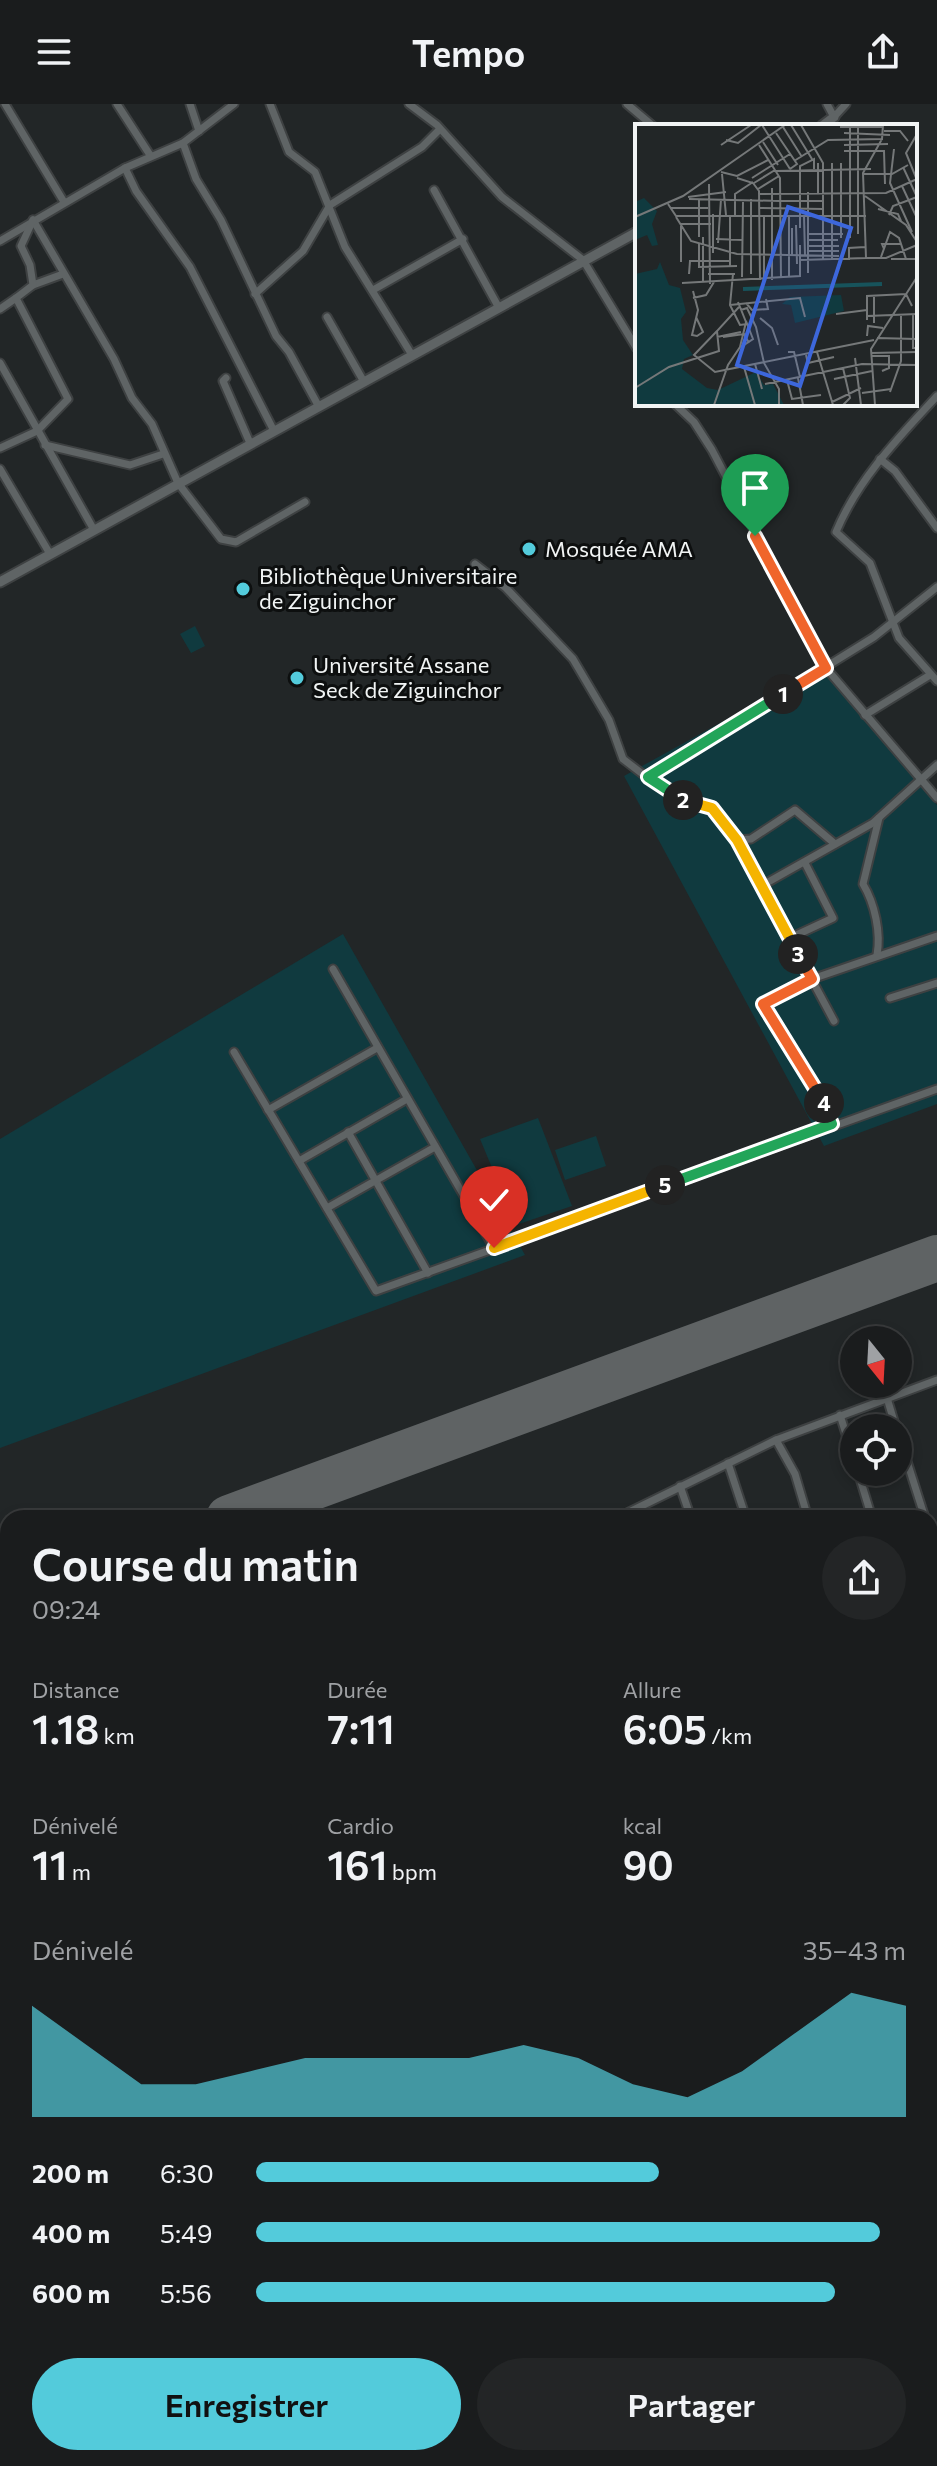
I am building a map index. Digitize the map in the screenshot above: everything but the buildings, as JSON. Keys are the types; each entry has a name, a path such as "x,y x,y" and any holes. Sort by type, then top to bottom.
{"street":[{"path":"5,104 64,202"},
{"path":"117,104 150,155"},
{"path":"190,104 199,131"},
{"path":"0,241 125,168 183,143 234,104"},
{"path":"270,104 289,152 315,172 345,247 412,355"},
{"path":"409,104 437,125 438,131 502,197 583,260 635,346"},
{"path":"627,104 651,124"},
{"path":"827,104 834,117"},
{"path":"825,124 846,104"},
{"path":"255,294 303,251 330,205 422,147 438,131"},
{"path":"183,143 196,179 221,220 255,294 319,407"},
{"path":"125,168 136,191 190,267 274,431"},
{"path":"434,190 499,308"},
{"path":"33,220 89,313 132,398 152,424 178,483 221,539 236,542 305,502"},
{"path":"33,220 21,246 30,265 33,285"},
{"path":"0,582 635,233"},
{"path":"373,290 463,239"},
{"path":"0,309 33,285 63,274"},
{"path":"0,448 37,431 67,404 68,398 16,298"},
{"path":"327,317 364,382"},
{"path":"0,363 94,530"},
{"path":"226,378 229,399 250,443"},
{"path":"937,396 908,423 880,459 836,532 870,563 902,642 937,681"},
{"path":"677,406 694,422 712,450 826,668 937,798"},
{"path":"45,445 130,465 163,454"},
{"path":"880,459 895,471 937,528"},
{"path":"0,469 50,554"},
{"path":"475,564 506,588 573,659 609,720 623,759 662,789 693,804 712,808 737,840 763,885 834,1021"},
{"path":"648,777 826,668 892,623 937,587"},
{"path":"865,715 930,675"},
{"path":"763,885 879,818 937,765"},
{"path":"737,840 751,839 795,810 835,844"},
{"path":"877,955 878,933 869,894 863,884 879,818"},
{"path":"790,938 833,918 805,863"},
{"path":"832,1124 812,1080 763,1004 812,979 937,936"},
{"path":"333,969 494,1248"},
{"path":"890,998 937,983"},
{"path":"268,1110 377,1048"},
{"path":"234,1052 376,1291 832,1124 937,1089"},
{"path":"299,1161 407,1099"},
{"path":"348,1132 428,1273"},
{"path":"327,1208 435,1147"},
{"path":"912,1389 937,1380"},
{"path":"843,1414 887,1398 892,1414"},
{"path":"636,1510 776,1440 840,1415"},
{"path":"776,1440 795,1474 806,1510"},
{"path":"728,1463 743,1510"},
{"path":"912,1477 922,1510"},
{"path":"680,1486 688,1510"},
{"path":"862,1486 870,1510"}],"shaded area":[{"path":"195,626 205,646 191,653 180,634"},
{"path":"820,668 937,805 937,1104 824,1146 624,776"},
{"path":"343,934 525,1255 0,1448 0,1139"},
{"path":"538,1118 572,1206 516,1225 480,1139"},
{"path":"596,1136 606,1166 565,1180 555,1150"}],"runway":[{"path":"251,1510 937,1258"}],"place":[{"name":"Mosquée AMA","path":"529,549"},
{"name":"Bibliothèque Universitaire de Ziguinchor","path":"243,589"},
{"name":"Université Assane Seck de Ziguinchor","path":"297,678"}],"route":[{"path":"494,1248 832,1124 812,1080 763,1004 812,979 763,885 737,840 712,808 693,804 662,789 648,777 826,668 755,536"}]}
